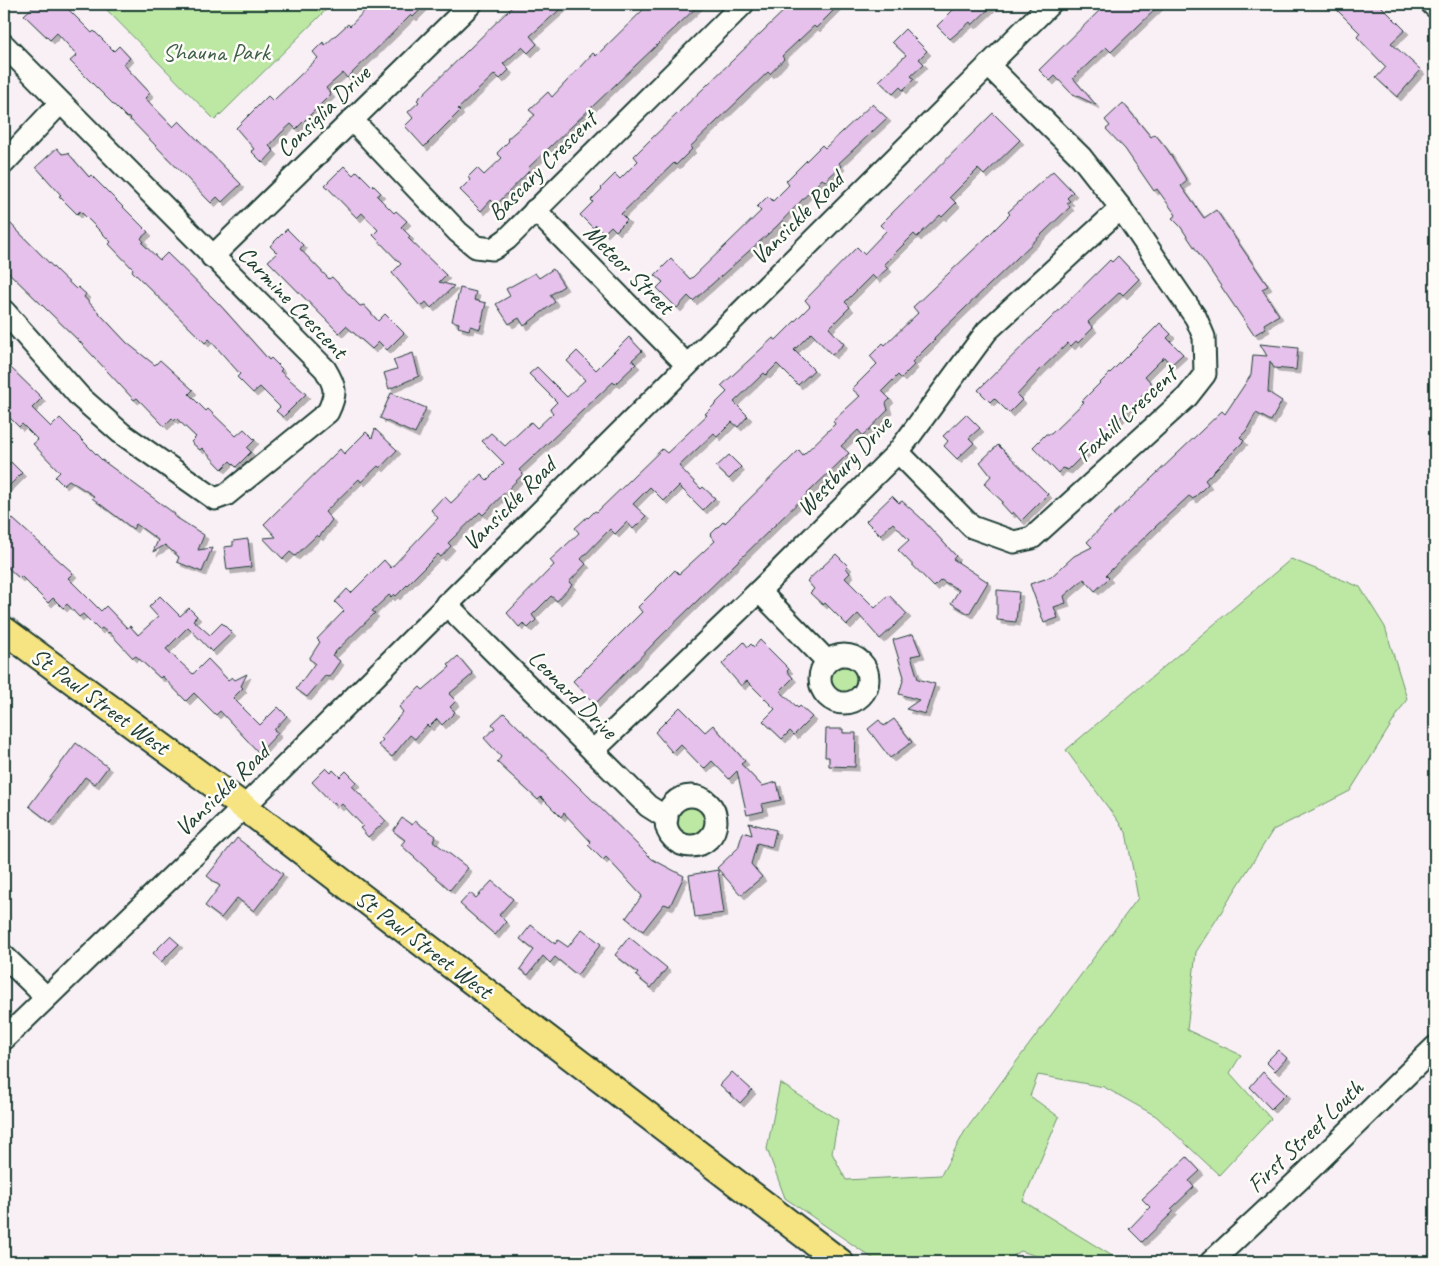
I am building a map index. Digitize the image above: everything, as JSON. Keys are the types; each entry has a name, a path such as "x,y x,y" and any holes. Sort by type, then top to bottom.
{"main road":[{"name":"St Paul Street West","path":"4,630 244,807 840,1262"}],"street":[{"name":"Consiglia Drive","path":"212,256 470,4"},
{"name":"Bascary Crescent","path":"352,120 458,232 476,247 493,249 507,239 743,4"},
{"name":"Vansickle Road","path":"4,1039 244,807 686,364 1050,4"},
{"path":"1432,4 1435,7"},
{"name":"Carmine Crescent","path":"4,45 324,369 333,382 335,397 328,412 226,495 215,499 121,434 80,397 4,311"},
{"name":"Foxhill Crescent","path":"898,452 972,527 1014,542 1032,538 1187,396 1205,374 1204,337 1196,318 1121,208 1081,157 988,65"},
{"path":"4,162 60,103"},
{"name":"Westbury Drive","path":"593,751 759,592 898,452 987,331 1121,208"},
{"name":"Meteor Street","path":"535,210 686,364"},
{"path":"759,592 827,661"},
{"name":"Leonard Drive","path":"446,604 648,806 667,818"},
{"path":"4,956 46,997"},
{"name":"First Street Louth","path":"1211,1262 1302,1177 1435,1047"}],"green space":[{"name":"Shauna Park","path":"101,4 332,4 215,120"},
{"path":"1291,559 1360,587 1385,627 1407,699 1350,791 1273,830 1196,952 1187,1030 1241,1055 1230,1073 1271,1119 1219,1175 1156,1116 1104,1087 1038,1075 1030,1096 1059,1117 1023,1201 1122,1262 1055,1262 1021,1251 1003,1262 878,1262 785,1198 767,1149 780,1083 838,1120 832,1153 846,1180 941,1175 965,1131 1138,898 1126,832 1066,750"},
{"path":"844,663 855,667 859,678 855,689 844,693 833,689 829,678 833,667"},
{"path":"691,806 697,807 705,815 705,827 697,835 691,836 685,835 677,827 676,821 677,815 685,807"}],"building":[{"path":"36,4 63,4 92,33 94,31 114,51 119,46 130,58 123,64 150,93 145,98 173,127 179,121 241,184 222,202 217,197 211,203 128,117 70,61 77,55 57,33 50,40 24,15"},
{"path":"371,4 426,4 413,17 411,15 347,78 343,73 326,88 331,94 296,129 291,124 280,134 269,146 274,151 263,163 251,151 254,149 236,128 268,96 273,101 318,58 313,52 323,42 325,45 348,24 350,26"},
{"path":"515,4 566,4 530,36 537,44 528,53 522,47 503,64 509,70 500,79 495,74 458,109 460,111 424,147 405,126 413,118 408,112 419,102 417,100"},
{"path":"649,4 700,4 528,168 530,170 496,205 491,200 481,211 460,190 470,180 468,177 477,168 484,175 502,158 497,153 509,141 507,139 535,115 529,110 548,92 552,97 593,53 596,56"},
{"path":"791,4 840,4 816,28 814,26 782,56 784,59 770,74 768,72 690,147 692,149 676,165 674,163 621,214 627,220 616,231 611,226 604,233 596,225 593,228 580,215 593,202 591,200 601,188 615,174 620,179 638,161 634,156"},
{"path":"959,4 994,4 972,25 970,22 950,39 937,26"},
{"path":"1106,4 1161,4 1111,52 1106,47 1073,78 1096,105 1071,93 1055,76 1050,81 1039,70"},
{"path":"1331,4 1379,4 1405,30 1391,43 1421,70 1397,97 1376,78 1386,67 1357,37 1360,33"},
{"path":"905,29 927,51 919,59 924,64 911,76 914,79 903,90 900,87 893,94 879,81 906,55 892,42"},
{"path":"1123,103 1151,137 1155,134 1167,149 1187,181 1181,186 1204,218 1216,210 1268,286 1262,289 1279,315 1264,324 1266,328 1254,335 1180,226 1172,218 1176,215 1157,189 1154,191 1125,149 1106,129 1110,126 1105,120"},
{"path":"872,104 887,118 839,163 841,166 825,181 822,179 776,227 693,301 688,296 677,308 657,288 663,282 655,275 671,259 690,279 693,277 761,211 757,207 768,196 773,201 789,185 786,181 822,145 825,148"},
{"path":"993,113 1020,140 984,175 978,169 950,197 956,203 942,217 940,215 917,237 914,234 884,264 888,268 876,279 872,275 845,302 850,307 829,328 844,344 832,355 811,333 794,350 814,370 798,385 777,364 766,375 764,373 734,402 748,416 738,427 732,422 717,437 714,433 679,466 701,489 703,487 715,498 703,510 679,486 664,501 650,487 633,504 646,516 633,529 627,522 615,534 610,529 581,559 586,564 569,582 572,585 557,601 551,596 532,615 536,620 528,628 523,623 519,627 507,613 554,565 550,560 579,533 575,528 595,511 597,512 662,449 667,453 707,415 705,414 727,392 721,386 773,338 776,340 810,306 805,300 857,247 864,254 886,231 880,225"},
{"path":"57,148 62,154 68,153 89,177 91,175 148,232 141,238 144,242 142,243 160,260 167,253 220,305 269,360 271,358 282,369 280,371 306,394 283,417 276,411 280,407 260,387 253,393 237,377 240,374 209,339 205,343 132,271 133,269 109,244 111,242 80,211 77,214 59,196 61,195 36,167"},
{"path":"344,166 353,175 357,171 381,193 377,196 394,213 396,211 407,221 401,227 410,236 408,238 446,275 439,282 454,286 431,308 426,302 421,307 392,273 401,264 373,235 378,230 362,213 357,218 325,185"},
{"path":"1053,171 1073,192 1067,198 1070,201 1067,203 1070,207 934,338 912,362 914,365 901,378 898,375 882,391 890,399 886,403 888,410 863,436 858,430 841,446 849,453 659,638 595,704 573,681 642,612 638,607 675,570 679,574 715,541 710,535 724,521 725,523 799,450 803,455 835,424 833,421 860,396 852,389 877,364 870,356 883,343 885,345 918,313 913,307 1010,214 1008,212"},
{"path":"4,217 76,289 78,287 86,294 84,297 127,343 155,365 160,360 193,390 189,394 206,411 208,409 236,436 244,429 255,440 247,448 251,452 236,467 230,461 222,469 202,448 200,450 191,442 196,437 176,418 174,420 172,418 164,426 137,398 134,400 81,343 4,268"},
{"path":"287,229 303,245 300,249 329,279 332,277 360,306 364,305 378,321 385,314 404,333 387,350 379,342 372,349 346,326 339,333 268,261 277,253 270,246"},
{"path":"1118,256 1139,279 1123,295 1120,292 1088,322 1093,328 1078,343 1076,341 1071,346 1068,343 1040,370 1017,395 1022,400 1009,413 994,398 990,402 978,390 1110,260 1112,262"},
{"path":"553,269 564,286 550,295 555,302 524,326 519,318 509,324 496,304 510,296 506,289 535,273 539,278"},
{"path":"460,288 476,292 474,300 486,303 480,329 470,326 469,330 458,327 459,323 452,321"},
{"path":"1160,323 1171,334 1167,338 1183,354 1171,365 1164,357 1145,376 1153,385 1068,470 1062,468 1058,473 1033,447 1046,434 1051,434 1084,402 1082,401"},
{"path":"629,337 642,351 632,360 636,364 615,384 613,382 519,470 523,474 483,515 480,512 448,543 451,546 441,557 438,554 396,596 394,594 391,597 389,595 372,611 375,613 332,655 340,661 329,677 325,676 307,697 296,689 315,663 309,659 320,642 317,639 344,611 335,602 347,589 351,593 384,560 391,568 438,518 431,510 444,496 451,503 481,474 487,480 504,463 482,441 491,433 505,446 531,422 537,428 553,413 550,409 557,402 529,374 537,367 567,397 585,380 567,361 577,351 596,370"},
{"path":"1260,344 1298,348 1296,370 1274,368 1270,361 1268,392 1282,401 1271,421 1256,413 1246,431 1240,437 1244,441 1205,480 1208,484 1193,499 1189,496 1155,527 1106,575 1109,578 1095,591 1084,579 1064,596 1066,603 1054,607 1058,618 1044,623 1030,584 1051,577 1074,556 1092,547 1087,542 1108,520 1222,411 1225,414 1251,375 1253,355 1267,356"},
{"path":"413,353 419,376 389,389 384,373 397,369 393,360"},
{"path":"10,367 42,398 32,408 51,427 60,418 102,460 175,514 174,516 204,535 198,550 212,548 202,572 177,562 179,557 165,545 153,552 158,540 136,524 133,529 92,498 94,496 69,480 63,485 55,477 60,472 33,444 38,440 22,424 19,427 4,412 4,373"},
{"path":"391,393 426,408 415,434 380,418"},
{"path":"966,414 980,428 969,438 974,443 957,459 944,446 948,441 943,436"},
{"path":"375,429 397,450 380,468 378,466 361,482 359,479 325,512 332,520 319,537 317,535 295,556 290,552 283,559 263,538 276,537 264,524 340,449 344,454 366,432 372,438"},
{"path":"998,445 1048,494 1021,521 1013,512 1011,514 1001,503 1003,502 984,484 991,476 980,462"},
{"path":"729,455 741,467 729,479 716,467"},
{"path":"11,462 22,473 4,491 4,470"},
{"path":"892,496 899,503 902,501 921,518 956,556 953,559 988,582 969,614 951,603 959,590 941,580 934,587 898,550 909,540 893,523 880,535 866,521"},
{"path":"4,511 73,573 68,578 101,611 106,606 127,628 130,626 138,635 158,617 149,607 160,596 180,616 189,608 197,616 193,620 210,635 222,623 232,633 212,652 188,627 166,649 193,674 208,659 228,680 232,677 235,680 247,674 241,686 243,688 233,698 260,725 278,707 287,716 274,730 278,733 259,753 220,711 216,715 194,693 186,701 162,676 160,678 136,656 133,658 109,632 102,628 99,630 83,614 79,617 67,604 63,608 53,598 48,603 21,576 19,578 4,564"},
{"path":"248,539 251,567 227,570 224,547 233,546 233,541"},
{"path":"836,554 848,566 846,568 850,573 845,578 875,608 889,595 907,614 880,639 858,614 847,625 825,603 823,605 810,593 814,589 807,581"},
{"path":"997,590 1019,592 1016,622 997,620"},
{"path":"913,634 921,654 911,656 918,679 935,684 925,714 906,709 919,700 899,694 904,677 893,640"},
{"path":"760,640 789,669 787,671 793,678 780,691 798,708 800,706 812,717 794,735 790,731 782,739 763,721 775,709 747,681 741,686 722,664 744,642 748,647 751,644 754,647"},
{"path":"458,656 473,674 449,694 456,701 450,707 455,712 442,725 437,719 429,727 427,725 415,739 410,735 392,757 378,745 383,740 381,738 403,712 399,707 420,687 423,690 450,667 448,665"},
{"path":"680,707 705,732 713,725 745,761 741,764 762,786 777,782 781,800 762,804 764,811 747,815 737,771 729,779 712,761 704,769 680,744 672,752 655,732"},
{"path":"504,713 652,859 684,876 670,906 664,904 643,931 626,918 642,896 606,857 603,860 588,845 591,842 564,813 561,817 541,797 538,800 497,762 501,757 484,738 495,728 492,724"},
{"path":"894,719 912,742 890,758 868,729 879,720 884,726"},
{"path":"826,729 843,729 843,733 856,733 855,767 829,766 829,757 825,757"},
{"path":"76,743 108,767 95,784 85,777 51,823 29,806"},
{"path":"326,768 331,773 333,770 340,777 346,771 357,782 352,786 386,821 368,837 360,828 363,826 342,804 339,807 334,802 333,804 312,782"},
{"path":"402,818 412,825 415,821 436,836 433,841 468,868 450,890 401,845 405,840 393,831"},
{"path":"749,823 776,830 772,847 757,843 751,864 762,877 741,895 717,868 738,848 743,832 752,835"},
{"path":"237,838 283,874 254,911 237,898 221,918 205,906 220,886 207,876"},
{"path":"718,870 724,913 695,917 689,875"},
{"path":"492,881 513,899 499,915 506,922 495,935 460,904 470,893 476,898"},
{"path":"531,925 555,944 558,940 568,947 582,929 601,944 577,975 555,957 550,963 543,956 528,975 520,969 534,950 520,939"},
{"path":"170,936 179,944 161,962 153,953"},
{"path":"629,937 667,968 651,988 636,976 638,973 615,955"},
{"path":"1278,1050 1287,1058 1275,1071 1266,1062"},
{"path":"732,1072 752,1090 740,1103 720,1085"},
{"path":"1263,1072 1286,1094 1271,1109 1250,1087"},
{"path":"1187,1157 1200,1171 1189,1181 1194,1187 1171,1209 1174,1211 1142,1242 1129,1229 1150,1207 1142,1199"}]}
